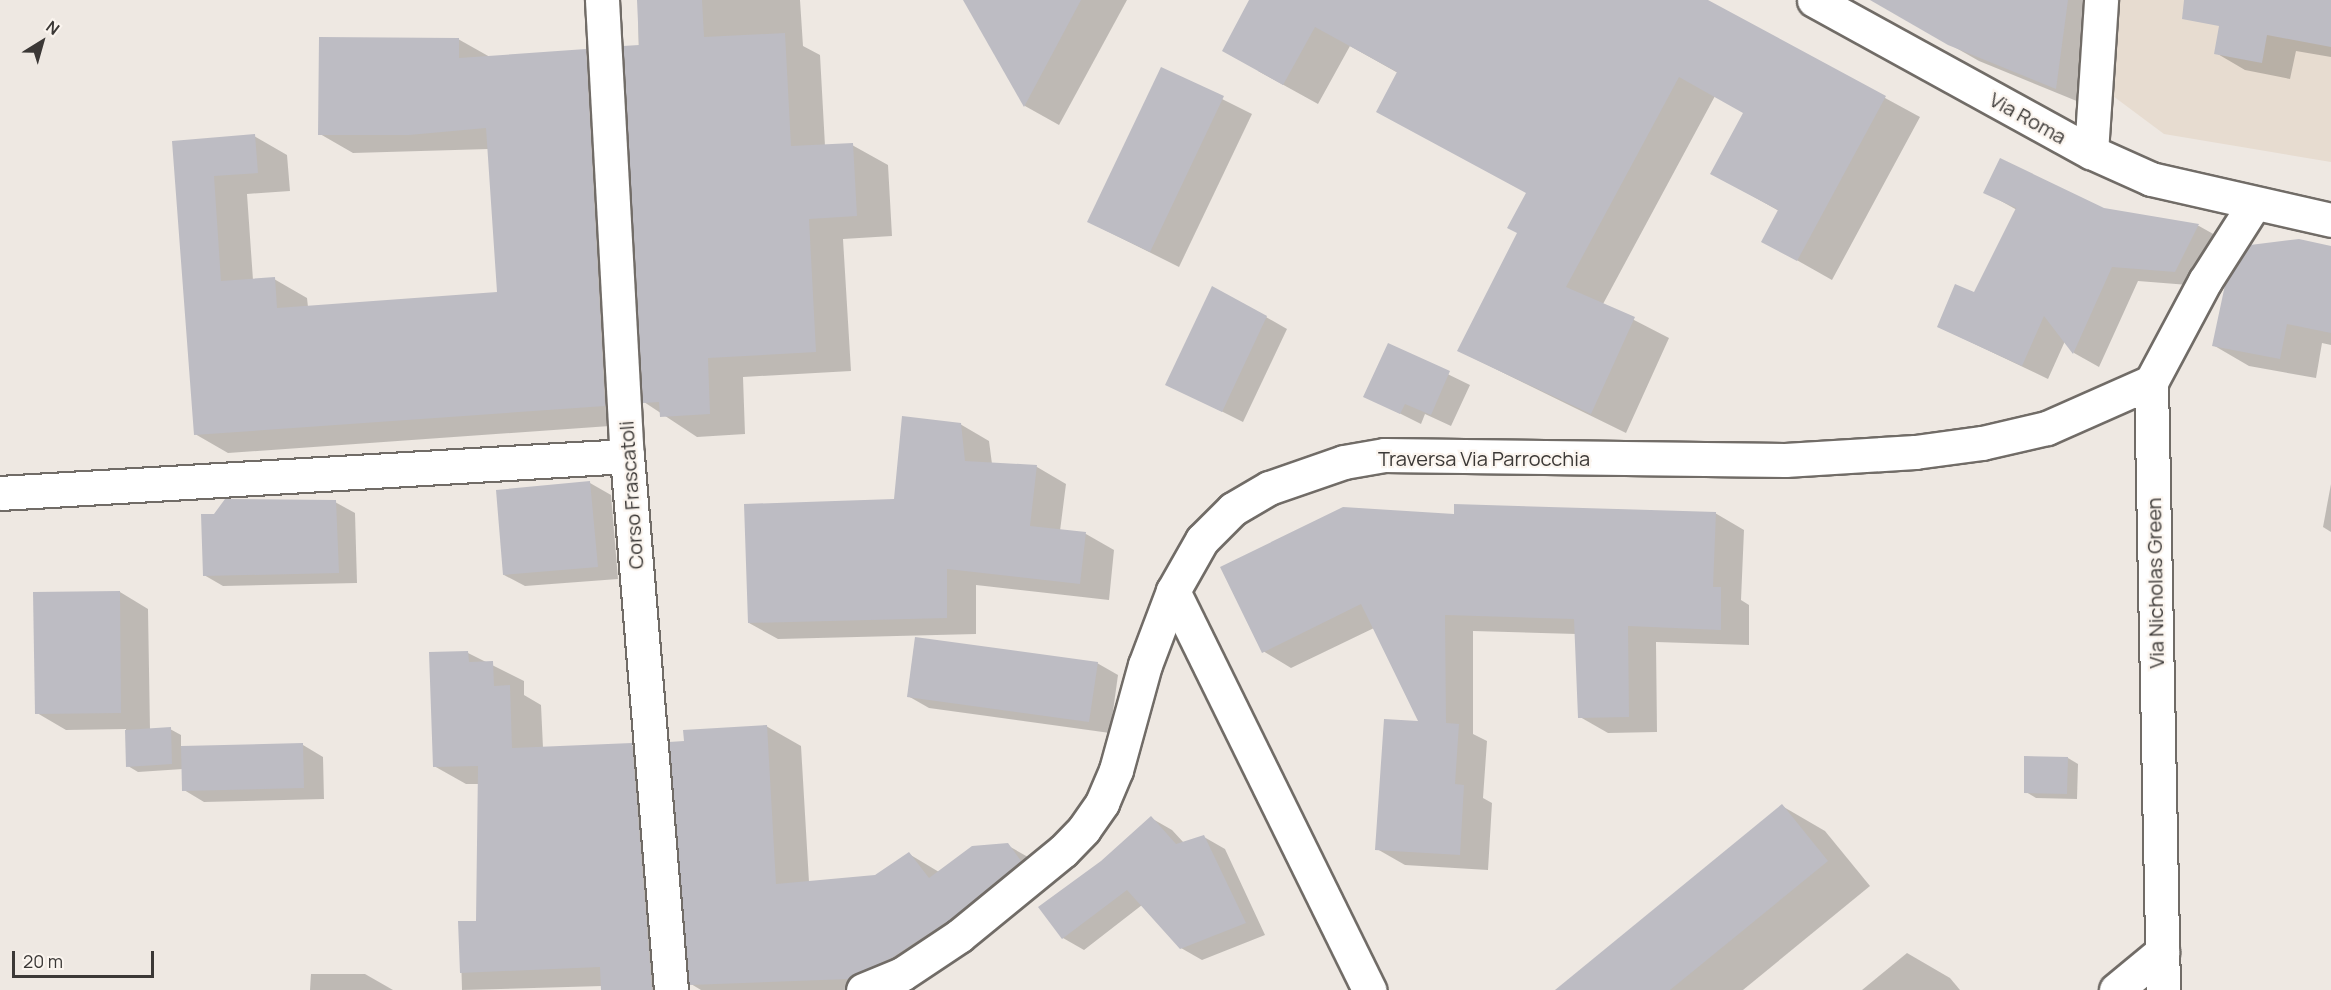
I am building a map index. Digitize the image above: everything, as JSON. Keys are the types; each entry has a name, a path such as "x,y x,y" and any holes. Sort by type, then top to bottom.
{"street":[{"name":"Corso Frascatoli","path":"602,0 627,456 671,990"},
{"name":"Via Roma","path":"1814,0 2091,152 2151,180 2331,220"},
{"path":"2091,152 2101,0"},
{"name":"Via Nicholas Green","path":"2163,990 2151,382 2205,281 2254,204"},
{"name":"Traversa Via Parrocchia","path":"863,990 902,974 958,936 1084,829 1102,803 1116,770 1144,665 1173,591 1202,540 1233,509 1269,488 1344,462 1384,455 1785,460 1915,452 1982,443 2047,428 2151,382"},
{"path":"0,493 627,456"},
{"path":"1173,591 1369,990"},
{"path":"2116,990 2162,952"}],"shaded area":[{"path":"2119,0 2331,0 2331,162 2164,134 2113,96"}],"building":[{"path":"637,0 702,0 704,37 785,33 791,146 853,143 857,216 809,219 816,352 708,358 710,414 660,417 659,402 643,403 623,46 639,45"},
{"path":"963,0 1081,0 1024,107"},
{"path":"1249,0 1708,0 1886,96 1797,261 1761,242 1778,210 1710,174 1743,113 1679,77 1566,287 1635,317 1591,414 1457,351 1517,233 1507,228 1526,193 1376,112 1397,72 1315,27 1283,85 1222,51"},
{"path":"1870,0 2068,0 2056,89 1948,45"},
{"path":"2184,0 2331,0 2331,47 2267,35 2262,63 2214,54 2219,26 2182,19"},
{"path":"319,37 459,38 459,58 586,49 605,406 194,435 172,141 255,134 258,173 214,176 221,281 275,277 277,308 497,292 486,128 409,135 318,135"},
{"path":"1161,67 1224,96 1150,252 1087,222"},
{"path":"2000,158 2104,208 2199,224 2175,272 2112,267 2073,354 2044,316 2022,366 1937,327 1955,284 1974,292 2016,208 1983,193"},
{"path":"2299,239 2331,246 2331,333 2287,324 2280,359 2212,346 2225,285 2250,245"},
{"path":"1212,286 1267,316 1222,412 1165,385"},
{"path":"1388,343 1450,371 1431,415 1405,404 1400,414 1363,397"},
{"path":"902,416 961,423 965,461 1037,465 1030,526 1086,532 1080,584 947,569 947,618 748,623 744,504 894,499"},
{"path":"590,481 598,567 503,575 496,490"},
{"path":"225,499 336,500 339,573 203,576 201,514 214,514"},
{"path":"1454,504 1716,512 1713,587 1721,587 1721,630 1628,626 1629,717 1578,718 1574,619 1445,615 1446,723 1459,724 1455,784 1464,785 1460,855 1375,850 1384,719 1418,721 1361,604 1262,653 1220,567 1343,507 1454,514"},
{"path":"120,591 121,713 35,714 33,592"},
{"path":"915,637 1098,662 1089,722 907,697"},
{"path":"468,651 469,662 493,661 494,686 510,685 512,748 632,743 652,990 601,990 600,967 460,973 458,921 476,921 478,766 433,767 429,652"},
{"path":"767,725 776,884 875,875 909,852 929,878 972,846 1008,843 1021,861 948,921 893,957 848,979 689,985 669,742 684,741 683,730"},
{"path":"171,727 172,764 126,767 125,730"},
{"path":"303,743 304,788 182,791 181,746"},
{"path":"2024,756 2068,757 2067,794 2024,793"},
{"path":"1782,804 1828,861 1670,990 1555,990"},
{"path":"1151,816 1176,844 1204,835 1246,923 1180,949 1127,890 1062,939 1038,907 1101,861"}]}
